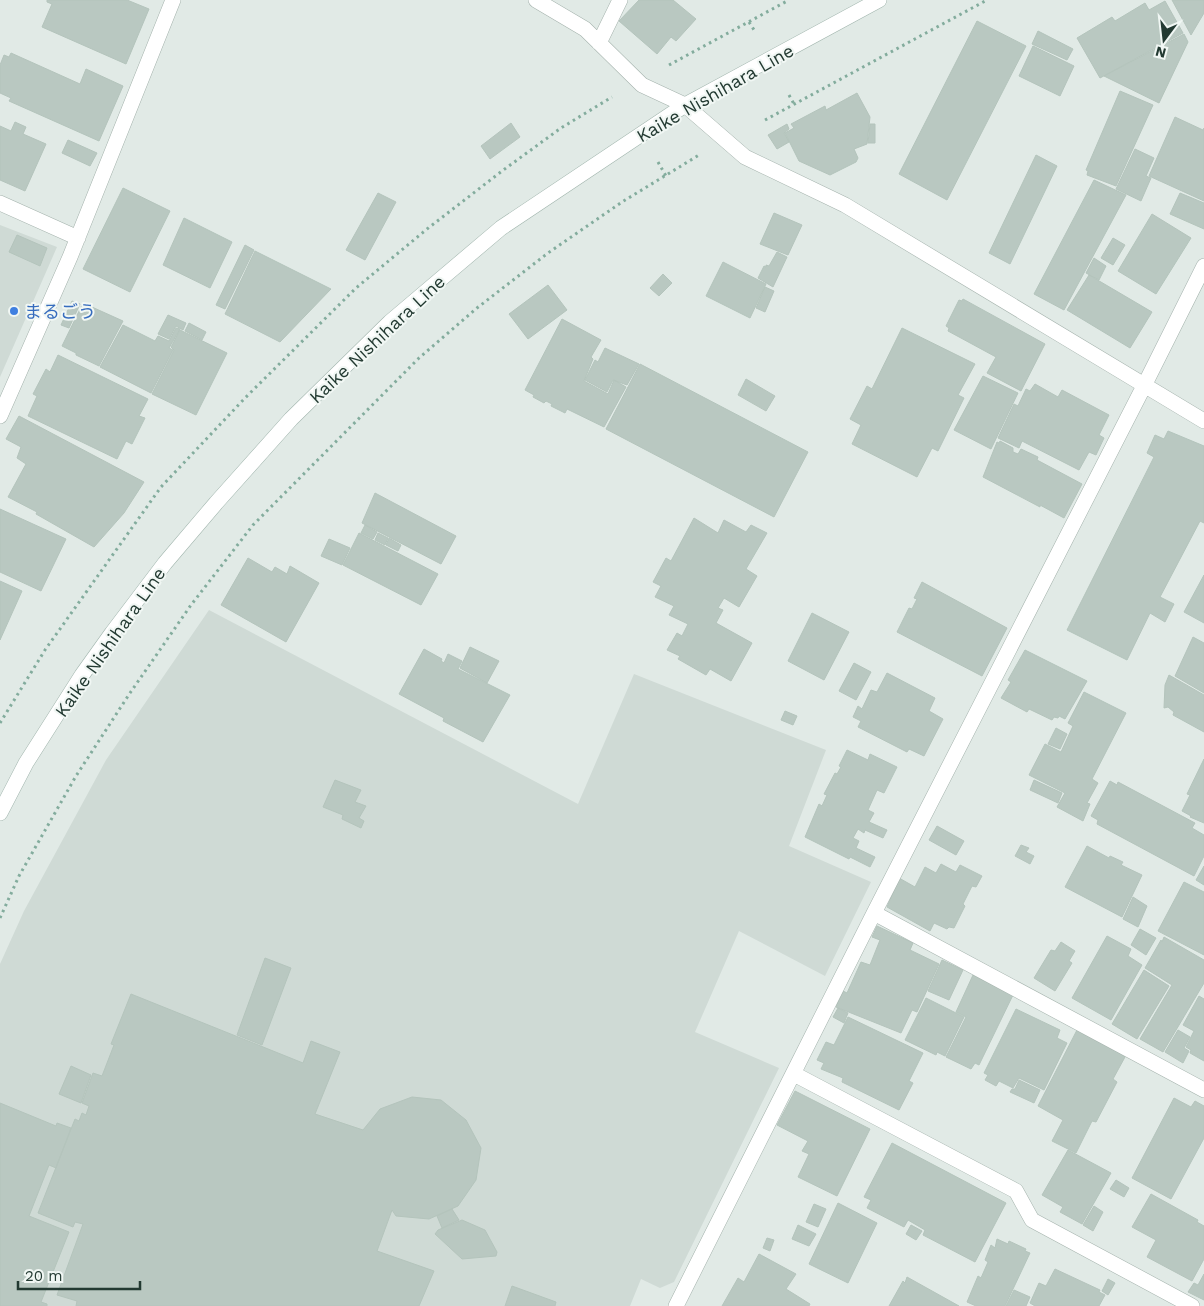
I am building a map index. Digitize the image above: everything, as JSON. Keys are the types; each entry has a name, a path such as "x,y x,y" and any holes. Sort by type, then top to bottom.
{"street":[{"path":"0,416 78,238 173,0"},
{"path":"536,0 585,29 642,85 685,106 745,157 845,204 1204,421"},
{"path":"599,43 620,0"},
{"name":"Kaike Nishihara Line","path":"0,813 26,763 82,675 165,563 291,419 390,322 501,228 685,106 879,0"},
{"path":"0,203 78,238"},
{"path":"676,1306 1204,266"},
{"path":"874,913 1204,1090"},
{"path":"794,1074 1016,1192 1032,1220 1192,1306"}],"path":[{"path":"662,69 789,0"},
{"path":"765,120 987,0"},
{"path":"749,22 756,33"},
{"path":"789,95 794,104"},
{"path":"0,918 19,876 76,776 130,693 191,606 253,525 419,358 477,308 548,253 622,202 700,154"},
{"path":"658,162 666,176"}],"shaded area":[{"name":"まるごう","path":"0,225 57,247 0,377"},
{"path":"209,610 578,804 634,674 826,750 789,846 871,882 825,976 739,931 695,1032 779,1068 674,1282 660,1288 641,1279 630,1306 0,1306 0,964 24,911 106,760"}],"building":[{"path":"47,0 127,0 149,9 126,64 42,27 52,4 47,2"},
{"path":"639,0 673,0 696,19 676,41 671,37 657,54 619,21"},
{"path":"1172,0 1204,0 1204,13 1191,35"},
{"path":"1165,1 1183,33 1100,78 1077,38 1112,17 1115,21 1145,3 1149,10"},
{"path":"977,21 1026,46 947,200 899,174"},
{"path":"1038,31 1073,49 1067,60 1032,44"},
{"path":"1184,34 1188,42 1159,103 1104,76"},
{"path":"1033,46 1074,66 1060,96 1019,76"},
{"path":"11,53 80,84 86,69 123,86 99,141 9,101 11,98 0,93 0,65 4,55 9,57"},
{"path":"1120,91 1153,105 1116,186 1087,175 1088,171 1086,170"},
{"path":"857,93 870,117 867,144 854,149 858,158 856,162 830,175 799,161 785,133 794,128 791,124 825,106 826,110"},
{"path":"1175,117 1203,130 1204,128 1204,201 1149,176"},
{"path":"15,122 26,127 23,134 46,144 25,191 0,180 0,126 11,131"},
{"path":"511,123 520,137 490,159 481,146"},
{"path":"787,124 789,129 784,133 789,142 777,149 768,135"},
{"path":"870,124 875,124 875,143 868,143"},
{"path":"68,140 97,153 90,166 62,153"},
{"path":"1135,149 1154,158 1146,176 1151,178 1141,201 1116,189"},
{"path":"1036,155 1057,166 1010,264 989,253"},
{"path":"1094,180 1126,195 1064,310 1034,294"},
{"path":"123,188 170,211 130,292 83,269"},
{"path":"378,193 396,202 365,260 346,250"},
{"path":"1180,193 1204,203 1204,229 1170,214"},
{"path":"774,213 802,225 788,255 760,244"},
{"path":"1152,214 1191,238 1156,294 1118,271"},
{"path":"184,218 232,242 210,288 163,265"},
{"path":"17,235 47,248 40,266 9,252"},
{"path":"1113,238 1125,245 1113,265 1101,258"},
{"path":"245,245 254,250 225,309 216,305"},
{"path":"255,251 331,289 280,342 225,314"},
{"path":"777,252 787,257 773,287 758,278 764,266 769,266"},
{"path":"1094,258 1106,266 1099,280 1086,273"},
{"path":"723,262 766,284 750,318 706,296"},
{"path":"663,274 672,283 659,296 650,288"},
{"path":"1089,275 1152,312 1130,348 1067,310"},
{"path":"548,285 567,310 528,339 509,314"},
{"path":"765,287 774,291 765,312 756,308"},
{"path":"963,299 1045,344 1021,391 987,373 996,357 948,331 949,328 946,326 959,300 962,301"},
{"path":"72,301 80,304 69,328 61,325"},
{"path":"83,303 123,321 99,366 62,346"},
{"path":"168,315 186,323 183,330 176,326 169,339 158,334"},
{"path":"562,319 601,340 591,357 593,359 584,381 608,394 614,380 626,387 604,427 567,409 565,413 551,406 552,404 546,401 544,403 533,397 534,395 525,390"},
{"path":"189,323 206,332 202,340 185,331"},
{"path":"123,325 155,341 158,336 169,341 176,328 180,329 169,348 173,350 151,393 100,367"},
{"path":"902,328 975,364 958,395 964,398 938,451 932,448 917,477 852,444 861,425 850,419 867,386 872,389"},
{"path":"180,330 227,353 196,415 152,394 174,350 171,347"},
{"path":"605,348 639,364 627,385 613,380 607,392 585,380 595,360 598,362"},
{"path":"58,355 148,399 139,416 145,418 132,444 126,441 117,459 28,416 37,396 33,394 46,369 50,372"},
{"path":"640,364 808,452 774,517 606,429"},
{"path":"983,376 1018,393 991,449 954,430"},
{"path":"746,379 775,396 766,411 738,395"},
{"path":"1035,384 1058,397 1062,390 1109,415 1099,435 1104,438 1096,455 1089,452 1079,470 1022,441 1019,448 998,438 1014,404 1018,406 1026,389 1030,391"},
{"path":"19,416 144,482 124,513 94,547 36,514 37,512 8,497 26,464 17,458 21,447 6,439"},
{"path":"1168,431 1204,446 1204,523 1200,521 1160,597 1174,604 1165,622 1150,613 1127,660 1067,630 1154,457 1147,453 1155,435 1164,439"},
{"path":"1000,441 1013,448 1013,452 1018,454 1021,449 1038,457 1037,460 1082,484 1064,518 983,477 997,442 999,443"},
{"path":"375,493 456,536 441,564 362,523"},
{"path":"0,509 66,539 41,591 0,572"},
{"path":"694,518 718,533 724,520 746,532 751,525 767,533 746,569 757,576 739,607 724,598 718,608 723,610 716,623 752,643 731,681 710,669 706,675 678,659 680,656 667,650 677,633 682,636 688,624 669,615 674,606 655,597 661,586 653,582 666,558 671,561"},
{"path":"365,525 377,532 373,539 361,533"},
{"path":"359,533 438,574 421,605 343,565"},
{"path":"378,533 388,538 385,545 375,540"},
{"path":"389,538 401,545 398,551 386,545"},
{"path":"329,539 350,548 342,565 321,556"},
{"path":"248,558 272,572 275,567 287,574 290,566 319,583 286,642 221,605"},
{"path":"1204,575 1204,623 1184,612"},
{"path":"0,581 22,591 0,640"},
{"path":"922,582 1007,628 982,676 897,632 909,608 912,609 917,599 914,598"},
{"path":"812,613 849,632 824,680 788,661"},
{"path":"1193,637 1204,643 1204,693 1175,676"},
{"path":"470,647 499,661 487,683 460,668"},
{"path":"424,649 442,659 441,661 444,663 448,654 462,661 458,669 510,695 483,742 443,721 444,718 399,694"},
{"path":"1025,650 1087,681 1065,719 1059,716 1058,718 1054,717 1052,720 1029,709 1027,712 1001,698 1011,682 1008,680"},
{"path":"854,663 871,672 856,700 839,691"},
{"path":"887,673 935,698 929,711 943,719 924,756 909,749 907,752 858,727 861,721 853,717 858,706 862,709 871,690 877,692"},
{"path":"1169,675 1204,695 1204,732 1173,715 1174,712 1168,707 1164,708 1165,685"},
{"path":"1084,692 1126,713 1092,779 1098,783 1087,803 1090,804 1083,821 1057,807 1065,793 1029,775 1045,744 1061,752 1073,726 1068,723"},
{"path":"785,711 797,716 793,725 781,720"},
{"path":"1056,728 1067,734 1060,749 1048,744"},
{"path":"847,750 868,760 870,754 897,767 884,793 877,790 868,810 874,813 869,822 887,830 883,838 865,830 864,833 858,829 853,838 859,841 856,848 875,857 870,867 850,857 849,859 805,837 819,804 822,806 827,795 824,794 835,773 837,774 841,767 839,766"},
{"path":"1204,759 1204,823 1182,811 1190,795 1187,794"},
{"path":"335,780 361,790 355,802 366,806 359,818 364,821 361,828 342,819 343,815 323,807"},
{"path":"1034,780 1062,793 1058,803 1030,790"},
{"path":"1110,781 1117,785 1118,782 1195,823 1192,828 1204,835 1204,856 1194,876 1097,824 1098,820 1091,816"},
{"path":"937,826 964,841 956,855 929,840"},
{"path":"1021,845 1029,848 1026,852 1034,856 1030,864 1015,856"},
{"path":"1087,846 1109,858 1110,856 1123,862 1121,865 1142,875 1122,917 1065,887"},
{"path":"941,864 956,872 960,865 982,876 976,887 972,886 954,928 949,927 947,929 934,923 930,931 887,907 899,878 915,887 925,867 936,873"},
{"path":"1204,866 1204,885 1196,880"},
{"path":"1184,882 1204,892 1204,955 1158,931"},
{"path":"1133,897 1147,906 1138,927 1123,919"},
{"path":"877,926 913,943 910,950 939,964 917,1012 912,1010 901,1033 836,1007 843,991 847,993 861,962 870,965 880,940 872,937"},
{"path":"1140,929 1156,938 1146,955 1131,945"},
{"path":"1107,936 1131,949 1128,956 1142,965 1111,1020 1072,998"},
{"path":"1164,937 1204,960 1204,983 1163,1052 1140,1039 1172,985 1145,968"},
{"path":"1061,942 1075,951 1069,961 1072,963 1055,991 1034,978 1051,950 1055,951"},
{"path":"265,958 291,968 262,1045 237,1035"},
{"path":"942,960 963,970 949,1000 928,991"},
{"path":"1144,970 1169,986 1137,1039 1112,1024"},
{"path":"973,975 1013,995 979,1065 975,1063 971,1069 946,1057 966,1017 956,1012"},
{"path":"131,994 303,1063 311,1041 340,1052 315,1114 363,1130 380,1109 412,1097 441,1100 466,1120 481,1148 476,1180 458,1206 429,1219 396,1216 392,1210 377,1251 434,1271 419,1306 76,1306 77,1301 57,1295 83,1224 75,1222 73,1227 38,1213 75,1119 79,1121 82,1113 86,1115 89,1106 82,1103 93,1073 102,1076 114,1045 111,1044"},
{"path":"1199,996 1204,999 1204,1061 1190,1053 1191,1050 1186,1047 1194,1031 1183,1025"},
{"path":"926,998 964,1017 945,1056 937,1052 936,1055 905,1040"},
{"path":"838,1008 848,1013 844,1023 833,1017"},
{"path":"1016,1009 1060,1030 1057,1038 1067,1043 1044,1090 1019,1078 1013,1088 999,1081 996,1086 985,1080 988,1075 984,1073"},
{"path":"848,1017 923,1053 909,1081 913,1083 899,1110 842,1082 843,1078 821,1069 824,1063 817,1060 826,1042 834,1045"},
{"path":"1077,1030 1124,1054 1123,1056 1125,1057 1113,1079 1117,1082 1096,1122 1092,1121 1076,1153 1052,1141 1063,1120 1038,1106"},
{"path":"1178,1030 1190,1037 1184,1048 1189,1051 1183,1063 1165,1052"},
{"path":"71,1066 91,1075 81,1103 59,1094"},
{"path":"1019,1080 1040,1090 1034,1103 1010,1092 1012,1089 1015,1089"},
{"path":"795,1091 870,1129 837,1196 798,1177 809,1154 802,1151 808,1141 777,1125"},
{"path":"1174,1098 1191,1107 1195,1101 1204,1106 1204,1138 1171,1199 1132,1178"},
{"path":"0,1103 56,1126 57,1123 71,1128 56,1168 49,1165 29,1216 69,1232 41,1302 47,1304 47,1306 0,1306"},
{"path":"892,1143 1006,1203 975,1262 923,1235 925,1230 908,1220 904,1227 867,1208 871,1200 864,1197"},
{"path":"1068,1150 1111,1173 1082,1224 1060,1212 1063,1207 1042,1195"},
{"path":"1116,1180 1129,1188 1124,1197 1110,1189"},
{"path":"1151,1194 1198,1220 1197,1222 1204,1226 1204,1259 1192,1281 1147,1257 1156,1240 1132,1227"},
{"path":"838,1203 877,1223 848,1283 809,1264"},
{"path":"814,1204 826,1209 818,1227 806,1222"},
{"path":"1094,1206 1103,1212 1093,1231 1083,1225"},
{"path":"452,1209 459,1220 442,1228 437,1216"},
{"path":"462,1220 485,1230 497,1252 496,1256 462,1259 435,1234 438,1230"},
{"path":"798,1225 816,1234 809,1246 792,1239"},
{"path":"911,1225 922,1231 916,1240 906,1234"},
{"path":"767,1238 774,1240 770,1251 763,1248"},
{"path":"997,1239 1008,1244 1009,1241 1030,1253 1005,1306 976,1306 967,1302 978,1276 981,1278 988,1262 985,1260 991,1245 995,1248"},
{"path":"759,1254 796,1274 786,1289 810,1304 809,1306 722,1306 738,1278 744,1282"},
{"path":"1055,1269 1100,1290 1099,1292 1105,1295 1099,1306 1035,1306 1030,1303 1039,1283 1046,1286"},
{"path":"1204,1274 1204,1300 1188,1292 1194,1283 1198,1285"},
{"path":"907,1277 959,1306 889,1306"},
{"path":"1108,1279 1115,1283 1108,1295 1102,1291"},
{"path":"512,1286 556,1302 555,1306 505,1306"},
{"path":"1014,1290 1030,1297 1026,1306 1006,1306"}],"place":[{"name":"まるごう","path":"14,311"}]}
